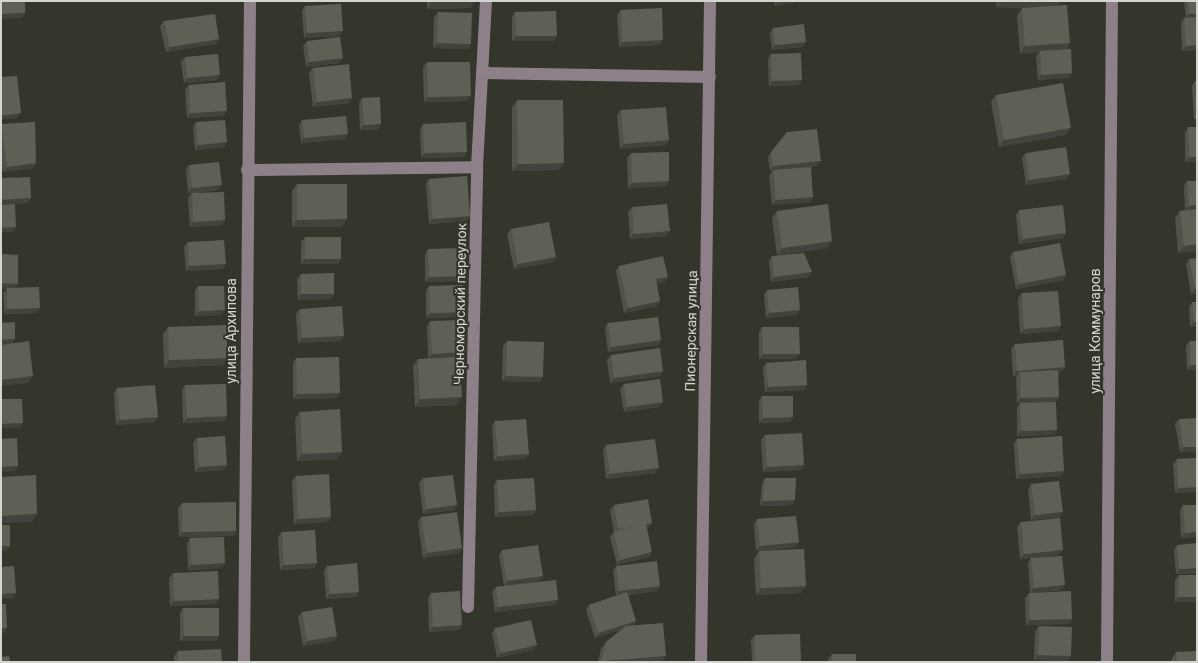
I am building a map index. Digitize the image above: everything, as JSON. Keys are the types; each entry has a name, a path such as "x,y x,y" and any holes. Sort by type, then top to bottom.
{"street":[{"name":"улица Архипова","path":"244,662 250,1"},
{"name":"Черноморский переулок","path":"468,608 477,167 486,1"},
{"name":"Пионерская улица","path":"701,662 710,1"},
{"name":"улица Коммунаров","path":"1107,662 1112,1"},
{"path":"482,73 710,77"},
{"path":"247,170 477,167"}],"building":[{"path":"1,1 25,1 25,13 1,14"},
{"path":"1188,1 1197,1 1197,14 1189,14"},
{"path":"341,4 343,31 307,33 305,6"},
{"path":"1067,5 1070,43 1025,46 1022,8"},
{"path":"662,8 663,40 622,42 621,10"},
{"path":"556,11 557,36 516,36 515,12"},
{"path":"438,12 472,13 471,44 437,43"},
{"path":"215,14 219,39 170,47 164,21"},
{"path":"1197,17 1197,45 1186,46 1184,18"},
{"path":"804,24 806,42 775,45 773,28"},
{"path":"340,37 343,58 309,62 307,41"},
{"path":"1071,49 1072,73 1041,75 1040,51"},
{"path":"801,53 802,80 772,81 771,54"},
{"path":"218,54 220,75 187,78 185,57"},
{"path":"427,62 470,62 471,96 428,97"},
{"path":"349,64 352,98 317,102 313,68"},
{"path":"17,76 21,113 1,116 1,77"},
{"path":"1195,81 1197,81 1197,103"},
{"path":"225,82 227,111 190,113 189,85"},
{"path":"1063,83 1071,128 1004,140 996,95"},
{"path":"380,97 381,124 364,125 362,98"},
{"path":"517,100 563,100 564,163 518,164"},
{"path":"666,107 669,140 624,144 621,110"},
{"path":"346,116 348,134 304,138 302,120"},
{"path":"225,120 227,142 198,145 196,122"},
{"path":"35,122 36,163 7,167 1,124"},
{"path":"466,122 467,152 424,153 423,124"},
{"path":"1188,127 1197,127 1197,157 1189,157"},
{"path":"817,129 821,161 773,166 771,152 787,132"},
{"path":"1066,147 1070,174 1029,180 1026,153"},
{"path":"669,152 669,181 632,183 631,153"},
{"path":"219,162 222,185 192,188 189,165"},
{"path":"811,167 813,197 776,200 773,170"},
{"path":"467,176 470,216 433,219 429,179"},
{"path":"30,177 31,198 1,200 1,178"},
{"path":"1187,181 1197,181 1197,205 1189,206"},
{"path":"297,184 347,184 347,219 297,220"},
{"path":"224,192 225,220 193,222 192,193"},
{"path":"15,204 16,227 1,228 1,205"},
{"path":"667,204 670,231 634,234 632,207"},
{"path":"828,204 832,241 782,248 777,211"},
{"path":"1063,205 1066,233 1023,239 1019,210"},
{"path":"1197,209 1197,244 1184,246 1180,211"},
{"path":"549,222 556,257 518,264 511,229"},
{"path":"305,237 341,237 341,259 305,259"},
{"path":"224,240 226,264 189,266 188,242"},
{"path":"1060,243 1066,275 1019,284 1013,252"},
{"path":"463,248 464,276 429,277 428,249"},
{"path":"804,253 812,272 774,277 772,256"},
{"path":"1,254 18,255 18,284 1,283"},
{"path":"663,256 668,277 656,279 660,301 628,308 619,266"},
{"path":"1197,258 1197,288 1195,289 1189,259"},
{"path":"334,273 334,294 301,294 301,274"},
{"path":"463,285 463,312 430,313 429,286"},
{"path":"198,286 224,286 225,310 199,311"},
{"path":"39,287 40,308 7,309 7,288"},
{"path":"798,287 800,310 769,313 767,290"},
{"path":"1058,291 1061,326 1024,329 1022,293"},
{"path":"1192,302 1197,302 1197,322 1194,322"},
{"path":"342,306 344,336 302,338 300,309"},
{"path":"658,317 661,340 611,347 608,323"},
{"path":"465,320 466,352 432,354 430,321"},
{"path":"15,322 15,339 1,340 1,323"},
{"path":"226,325 228,358 169,360 168,327"},
{"path":"762,327 799,327 800,354 763,354"},
{"path":"1063,340 1065,367 1017,371 1015,344"},
{"path":"29,341 33,376 1,380 1,345"},
{"path":"507,341 544,342 543,377 506,376"},
{"path":"1190,341 1197,341 1197,365 1190,365"},
{"path":"660,348 663,371 614,378 611,355"},
{"path":"339,357 340,393 297,394 296,358"},
{"path":"460,357 462,397 420,399 418,359"},
{"path":"806,360 807,385 768,387 766,363"},
{"path":"1058,370 1059,397 1021,398 1020,372"},
{"path":"660,379 663,402 627,407 624,384"},
{"path":"226,384 227,416 187,418 185,385"},
{"path":"155,385 158,417 120,420 117,388"},
{"path":"762,396 793,396 793,417 763,418"},
{"path":"1,399 22,399 23,423 1,424"},
{"path":"1056,402 1057,430 1021,431 1020,403"},
{"path":"340,409 342,452 302,454 300,412"},
{"path":"1197,418 1197,447 1183,447 1179,419"},
{"path":"526,419 529,454 498,456 495,421"},
{"path":"802,433 804,465 767,467 765,435"},
{"path":"225,436 227,465 199,467 197,438"},
{"path":"1062,436 1064,471 1020,474 1017,439"},
{"path":"17,438 18,466 1,467 1,439"},
{"path":"655,439 659,468 610,474 606,445"},
{"path":"1197,458 1197,487 1178,488 1177,459"},
{"path":"329,474 331,517 298,519 296,476"},
{"path":"36,475 37,514 1,516 1,477"},
{"path":"453,475 457,505 426,509 423,478"},
{"path":"534,478 536,510 499,512 497,480"},
{"path":"765,478 796,478 795,500 763,501"},
{"path":"1059,481 1063,512 1035,515 1031,484"},
{"path":"648,499 652,523 646,524 652,552 620,560 614,532 634,527 618,529 614,505"},
{"path":"236,502 236,531 182,532 182,503"},
{"path":"1183,505 1197,505 1197,532 1185,533"},
{"path":"457,512 462,548 427,553 421,517"},
{"path":"796,516 799,542 760,546 757,519"},
{"path":"1060,518 1063,550 1024,554 1021,522"},
{"path":"1,525 10,525 10,546 1,546"},
{"path":"315,530 317,563 284,565 282,532"},
{"path":"224,537 225,563 191,565 190,538"},
{"path":"1197,543 1197,568 1179,569 1177,545"},
{"path":"538,545 543,576 507,581 502,550"},
{"path":"804,549 806,586 761,588 759,551"},
{"path":"1062,556 1065,585 1034,588 1031,558"},
{"path":"657,561 660,586 619,591 616,566"},
{"path":"357,563 359,592 330,594 327,566"},
{"path":"14,566 16,593 1,594 1,567"},
{"path":"218,571 219,599 174,601 173,573"},
{"path":"1179,575 1197,575 1197,597 1178,597"},
{"path":"556,580 558,600 498,607 496,587"},
{"path":"460,591 462,625 433,627 431,593"},
{"path":"1071,591 1072,619 1030,620 1029,593"},
{"path":"627,592 636,621 598,633 589,605"},
{"path":"1,604 6,604 7,628 1,628"},
{"path":"332,607 337,636 307,641 302,612"},
{"path":"183,608 219,608 219,636 184,636"},
{"path":"531,620 537,645 501,653 495,628"},
{"path":"663,623 666,656 601,661 606,642 626,626"},
{"path":"1039,626 1072,627 1071,656 1038,655"},
{"path":"800,634 801,662 755,662 755,635"},
{"path":"221,649 222,662 178,662 178,651"},
{"path":"1197,651 1197,662 1177,662 1176,652"},
{"path":"832,654 856,654 856,662 832,662"},
{"path":"9,656 10,662 1,662 1,657"}]}
